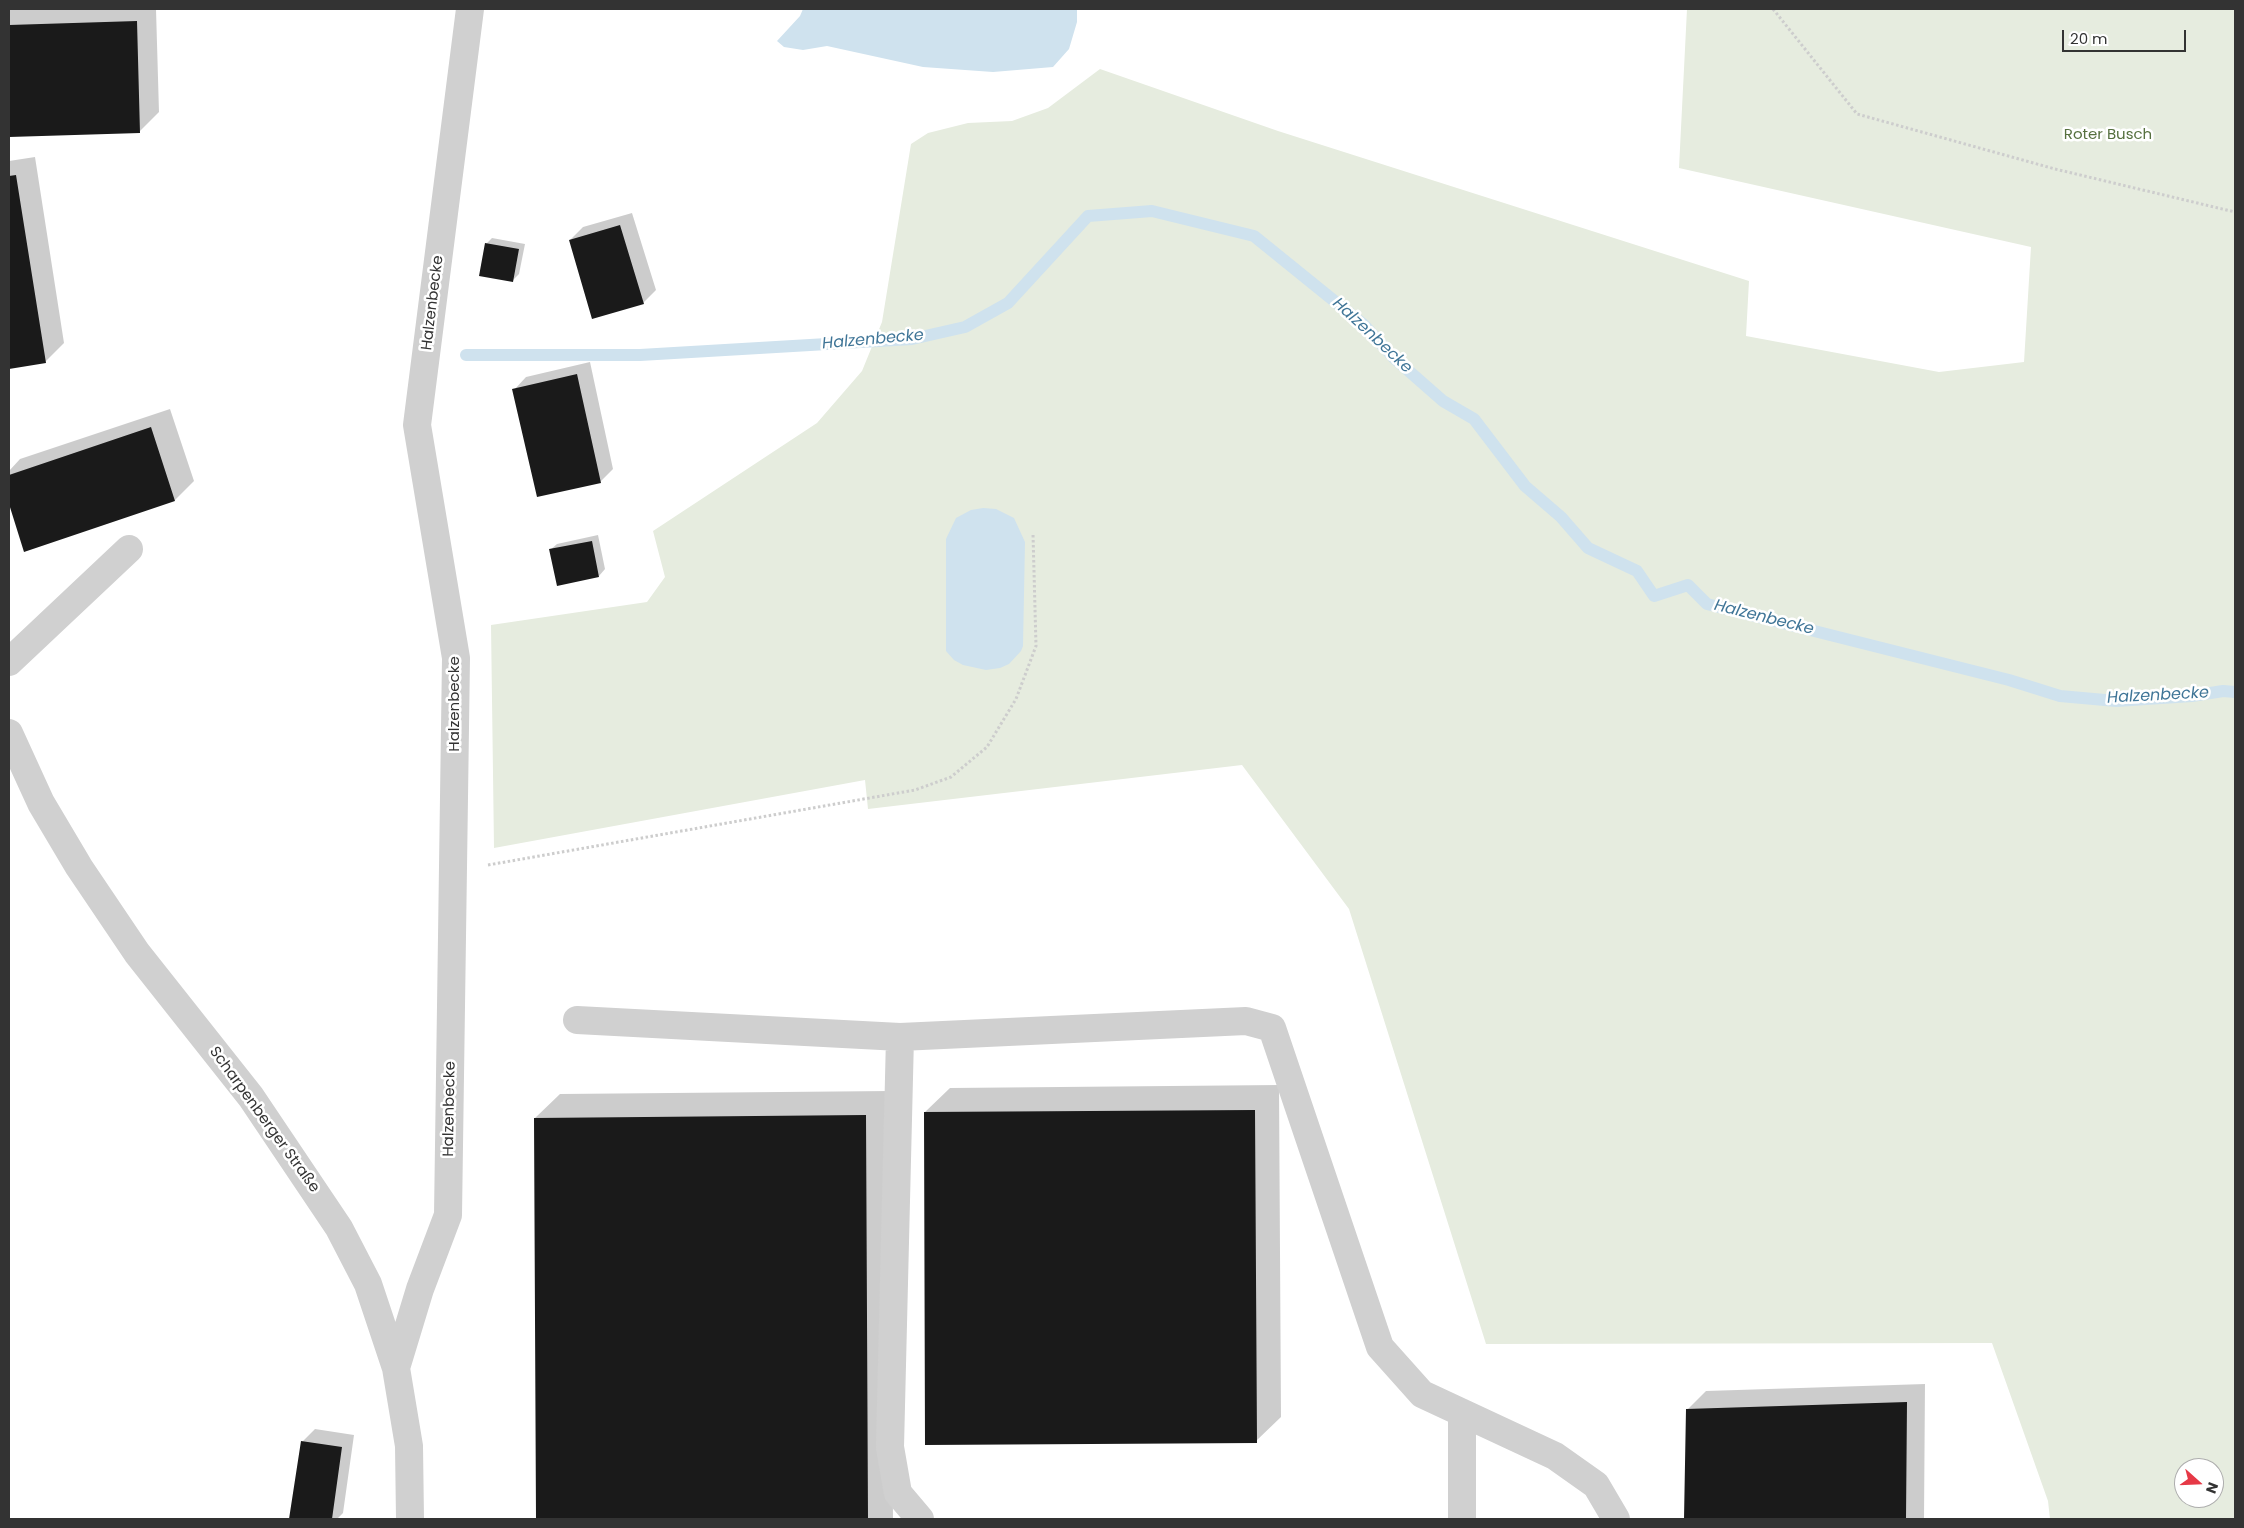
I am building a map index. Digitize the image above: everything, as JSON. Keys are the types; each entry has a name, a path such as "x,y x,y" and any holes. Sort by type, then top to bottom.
{"street":[{"name":"Halzenbecke","path":"396,1368 420,1289 448,1215 456,658 417,425 470,9"},
{"path":"9,662 129,549"},
{"name":"Scharpenberger Straße","path":"9,733 41,803 79,867 137,952 251,1097 339,1228 368,1284 396,1368 409,1446 410,1519"},
{"path":"577,1020 900,1038 1246,1022 1272,1028 1380,1347 1422,1394 1556,1456 1596,1485 1616,1519"},
{"path":"900,1038 890,1447 898,1493 920,1519"},
{"path":"1462,1413 1462,1519"}],"path":[{"path":"1773,9 1857,114 2055,169 2235,212"},
{"path":"453,871 915,790 951,777 987,747 1016,698 1036,646 1033,534"}],"green space":[{"name":"Roter Busch","path":"1687,9 2235,9 2235,1519 2050,1519 2048,1501 1992,1343 1486,1344 1349,909 1242,765 868,809 865,780 494,848 491,625 647,602 665,577 653,531 817,423 862,371 882,322 911,144 928,133 968,123 1012,121 1048,108 1100,69 1278,131 1749,281 1746,336 1939,372 2024,362 2031,247 1679,168"}],"water":[{"path":"803,9 1077,9 1077,22 1069,49 1053,67 993,72 923,67 827,46 803,50 784,47 777,41 800,16"},
{"path":"983,508 996,509 1014,518 1025,542 1023,646 1009,664 1000,668 986,670 963,665 954,660 946,651 946,539 956,518 971,510"}],"building":[{"path":"137,21 140,133 9,137 9,25"},
{"path":"16,175 46,363 9,369 9,176"},
{"path":"620,225 644,304 592,319 569,240"},
{"path":"485,243 519,249 513,282 479,276"},
{"path":"577,374 601,483 537,497 512,389"},
{"path":"151,427 175,501 24,552 9,504 9,475"},
{"path":"592,541 599,577 557,586 549,549"},
{"path":"1255,1110 1257,1443 925,1445 924,1112"},
{"path":"866,1115 868,1519 536,1519 534,1118"},
{"path":"1907,1402 1906,1519 1684,1519 1686,1409"},
{"path":"301,1441 342,1447 332,1519 289,1519"}],"waterway":[{"name":"Halzenbecke","path":"466,355 640,355 912,339 965,327 1008,303 1088,216 1152,211 1254,236 1364,325 1394,358 1443,401 1474,419 1525,486 1561,517 1588,548 1637,571 1654,596 1688,585 1707,604 2009,680 2060,696 2116,701 2192,696 2223,691 2235,692"}]}
